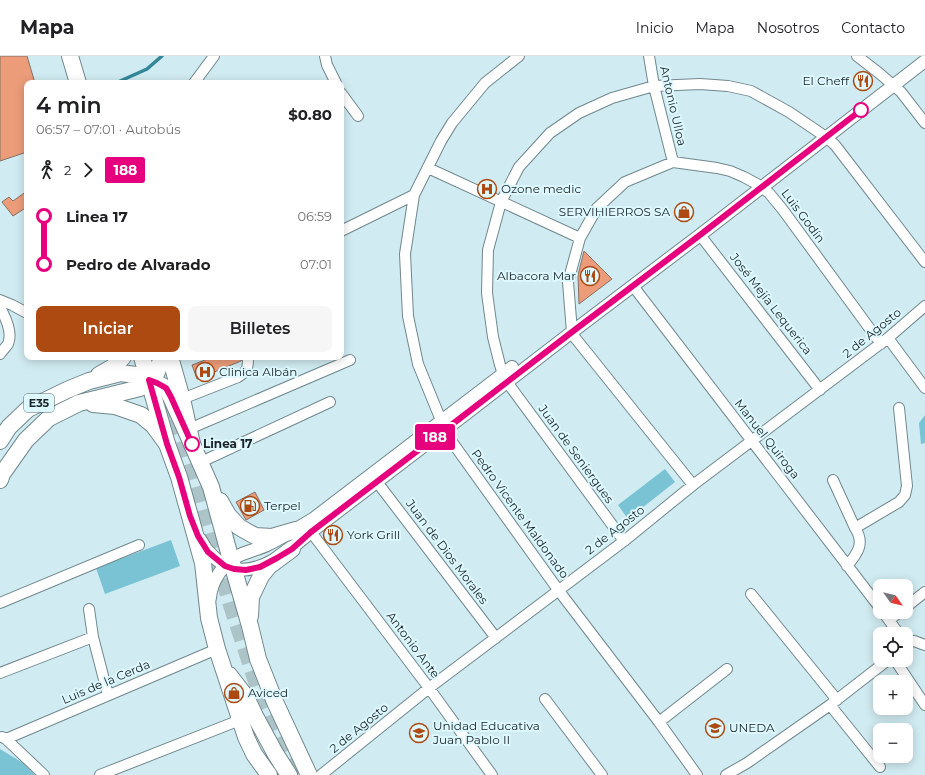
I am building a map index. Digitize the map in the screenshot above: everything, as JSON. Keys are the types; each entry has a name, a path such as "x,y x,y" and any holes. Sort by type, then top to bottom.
{"main road":[{"path":"70,56 77,80"},
{"name":"E35","path":"0,440 9,427 28,409 52,396 89,382 113,367 120,360"},
{"path":"143,360 167,444 179,477 203,563 209,618 222,666 240,720 254,754 269,775"},
{"name":"E35","path":"0,480 2,474 26,440 49,418 79,403 138,389 158,372 161,360"},
{"path":"171,360 191,436"},
{"path":"89,382 121,374 136,375 166,388 191,436 211,487 230,565 250,626 258,659 275,702 309,775"},
{"path":"79,403 115,406 141,415 153,425 167,444"},
{"path":"211,487 233,521 239,527 255,536 272,537 303,531"},
{"path":"250,626 251,597 261,576 268,566 292,549"},
{"path":"222,666 246,697 275,753 289,775"}],"street":[{"path":"196,80 214,56"},
{"path":"325,56 327,65 334,80"},
{"name":"Pedro Vicente Maldonado","path":"519,56 485,83 452,123 441,141 414,195 405,254 408,316 418,364 447,435 697,775"},
{"name":"Antonio Ulloa","path":"649,56 654,86 673,162"},
{"path":"857,56 902,92 925,123"},
{"path":"571,327 633,286 762,188 823,135 891,82 918,56"},
{"path":"891,82 925,61"},
{"name":"Juan de Seniergues","path":"624,541 505,378 500,366 493,337 487,293 488,250 501,202 519,167 550,133 579,113 612,98 654,86 700,84 728,86 751,91 789,112 835,145 925,262"},
{"path":"344,97 358,116"},
{"path":"673,162 625,182 597,208 580,238 568,282 571,327 576,339 694,485"},
{"name":"Luis Godín","path":"673,162 730,171 744,177 762,188 783,210 884,341 925,388"},
{"path":"428,168 580,238"},
{"path":"190,516 198,536 208,552 230,565 246,570 260,567 292,549 303,531 313,519 443,426 571,327 762,188"},
{"path":"344,230 414,195"},
{"name":"José Mejía Lequerica","path":"700,235 820,390"},
{"name":"Manuel Quiroga","path":"633,286 873,599"},
{"path":"0,300 24,311"},
{"name":"2 de Agosto","path":"321,775 429,688 560,590 694,485 884,341 925,306"},
{"path":"0,307 6,321 9,334 8,344 0,354"},
{"path":"182,399 245,373 248,366 248,360"},
{"path":"191,436 350,360"},
{"path":"201,462 330,402"},
{"path":"854,528 899,502 906,492 907,486 899,408"},
{"path":"209,618 210,591 214,580 240,555 303,531 377,482 443,426"},
{"path":"833,480 858,534 860,542 856,554 847,566"},
{"name":"Juan de Dios Morales","path":"377,482 496,638"},
{"name":"Antonio Ante","path":"303,531 429,688 492,775"},
{"path":"0,603 139,545"},
{"path":"913,601 925,592"},
{"path":"751,594 834,702 880,767"},
{"path":"89,609 93,637 108,695"},
{"path":"0,673 93,637"},
{"path":"913,641 925,645"},
{"name":"Luis de la Cerda","path":"3,738 217,649"},
{"path":"726,775 747,764 834,702 879,667"},
{"path":"900,667 925,705"},
{"path":"659,722 727,669"},
{"path":"545,699 602,775"},
{"path":"102,775 240,720"},
{"path":"3,738 44,775"}],"shaded area":[{"path":"925,415 925,443 921,444 919,423"},
{"path":"665,469 675,482 628,519 618,505"},
{"path":"171,540 180,566 105,594 96,568"},
{"path":"0,749 23,763 35,775 0,775"}],"building":[{"path":"0,56 27,56 34,80 24,80 24,153 0,161"},
{"path":"24,193 24,209 13,216 2,202 9,197 13,201"},
{"path":"584,251 612,279 579,304 578,275"},
{"name":"Clinica Albán","path":"205,360 241,360 197,379 192,365"},
{"name":"Terpel","path":"255,492 264,510 246,520 236,502"}],"waterway":[{"path":"122,80 147,69 162,56"}],"tunnel":[{"path":"153,360 171,432"},
{"path":"175,418 231,605 264,706 292,766 299,775"}],"bus line":[{"name":"188","path":"192,444 166,388 149,380 167,444 198,536 208,552 225,566 234,569 246,570 260,567 292,549 311,532 861,110"}],"place":[{"name":"El Cheff","path":"863,81"},
{"name":"Ozone medic","path":"487,189"},
{"name":"SERVIHIERROS SA","path":"684,212"},
{"name":"Albacora Mar","path":"590,276"},
{"name":"Clinica Albán","path":"205,372"},
{"name":"Linea 17","path":"192,444"},
{"name":"Terpel","path":"250,506"},
{"name":"York Grill","path":"333,535"},
{"name":"Aviced","path":"234,693"},
{"name":"UNEDA","path":"715,728"},
{"name":"Unidad Educativa Juan Pablo II","path":"419,733"}]}
